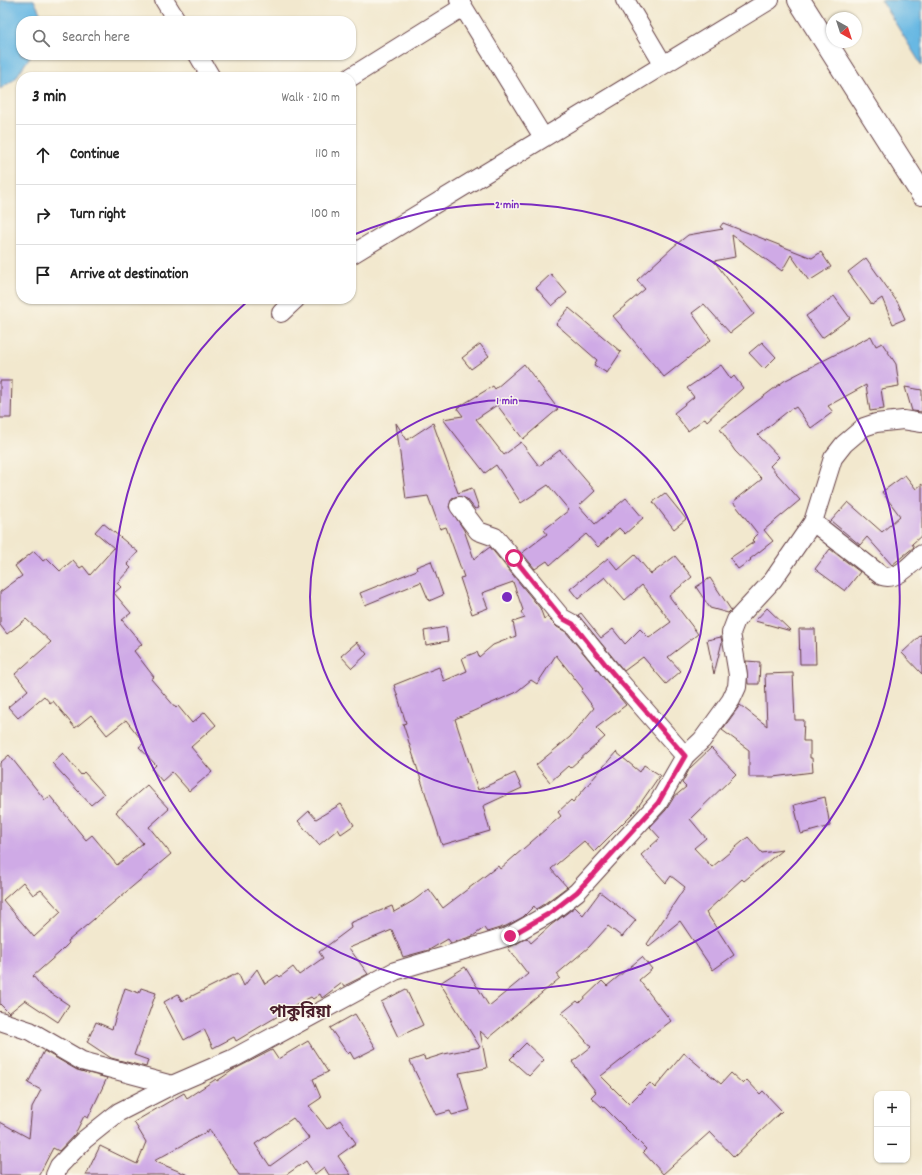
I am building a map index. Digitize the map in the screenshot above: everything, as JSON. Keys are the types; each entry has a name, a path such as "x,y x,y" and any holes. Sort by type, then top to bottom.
{"street":[{"path":"164,0 174,16"},
{"path":"625,0 663,64"},
{"path":"356,252 770,0"},
{"path":"799,0 922,194"},
{"path":"356,74 461,3 543,137"},
{"path":"201,60 208,72"},
{"path":"281,313 291,304"},
{"path":"55,1175 59,1166 84,1140 119,1112 172,1085 232,1059 395,971 510,936 550,913 577,892 658,803 685,756 702,740 731,700 737,687 738,675 731,633 736,620 773,580 813,522 832,458 844,444 864,427 876,422 903,420 922,424"},
{"path":"459,506 478,531 495,537 562,618 573,624 610,670 685,756"},
{"path":"813,522 882,576 888,578 895,576 922,554"},
{"path":"0,1021 30,1031 82,1061 172,1085"}],"water":[{"path":"0,0 34,0 42,16 16,16 16,60 28,60 20,72 16,72 15,79 0,89"},
{"path":"881,0 922,0 922,66"}],"building":[{"path":"723,223 812,258 821,252 831,267 809,281 791,255 782,271 732,235 735,257 714,261 754,314 730,333 704,304 692,313 711,340 664,377 613,316 645,289 637,280 673,247 688,235 723,229 720,227"},
{"path":"866,258 898,303 905,319 893,324 882,298 872,305 848,272"},
{"path":"551,274 567,293 552,306 536,288"},
{"path":"834,296 850,318 822,338 806,316"},
{"path":"569,308 621,352 607,373 594,365 597,360 556,324"},
{"path":"871,336 876,346 882,343 896,364 899,386 881,389 884,409 870,411 866,385 828,406 833,412 811,428 796,407 793,409 792,408 758,435 779,457 770,466 800,500 764,530 773,541 738,569 730,558 754,542 752,540 758,534 733,502 762,479 735,451 720,429 784,381"},
{"path":"762,342 776,357 764,369 749,353"},
{"path":"480,344 489,356 471,369 462,358"},
{"path":"524,364 558,409 523,439 497,405 476,419 504,455 521,442 539,466 560,450 595,491 579,506 595,524 626,498 643,518 625,534 619,528 598,547 586,534 550,565 547,561 535,569 522,553 547,534 544,530 569,510 548,485 521,503 496,465 485,473 443,419 463,416 457,408 493,386 495,389"},
{"path":"721,365 731,379 734,376 743,388 707,421 705,418 688,431 674,413 694,397 687,388"},
{"path":"0,381 12,381 11,418 0,418"},
{"path":"905,387 922,390 922,412 912,411"},
{"path":"396,423 407,440 433,423 458,493 472,488 479,508 475,509 467,499 458,496 452,498 449,507 464,530 474,559 490,547 540,608 544,619 547,617 557,627 566,632 626,705 596,728 605,737 570,768 568,766 550,782 536,765 570,737 594,708 581,691 583,689 556,655 537,684 531,680 515,693 455,719 478,790 515,773 522,788 483,806 490,831 442,845 403,724 406,723 394,685 439,667 444,681 467,671 462,658 477,652 479,657 493,645 516,636 513,622 525,618 521,612 523,610 513,582 482,593 488,608 472,614 460,578 464,577 446,527 440,529 428,496 406,499"},
{"path":"905,475 916,489 922,484 922,535 912,544 914,547 892,565 867,537 860,545 831,521 848,502 882,532 900,516 882,492"},
{"path":"665,493 686,519 674,529 653,502"},
{"path":"103,523 138,552 127,564 131,568 117,583 121,587 114,593 131,613 122,620 142,644 134,651 154,677 151,679 176,708 178,706 192,723 205,712 216,725 191,747 212,772 189,791 172,772 162,781 152,769 156,765 139,747 144,743 126,720 107,735 91,715 75,728 53,701 50,703 44,696 18,718 8,707 28,690 15,674 51,642 26,619 7,634 0,625 0,592 22,576 15,566 34,551 43,561 47,558 60,571 73,560 80,568 83,566 90,575 114,548 95,532"},
{"path":"830,549 860,572 845,591 815,569"},
{"path":"635,555 651,574 675,556 692,577 669,596 698,634 668,657 681,671 666,684 643,657 624,671 578,615 581,613 601,638 613,629 625,644 640,629 649,638 671,622 642,585 625,600 605,577 578,599 570,589 608,558 618,570"},
{"path":"431,561 443,595 429,601 421,582 365,605 360,593 417,570 416,567"},
{"path":"710,578 731,610 728,613 710,608 696,587"},
{"path":"767,608 791,631 755,621"},
{"path":"446,627 448,641 426,645 424,631"},
{"path":"799,629 815,629 816,664 800,664"},
{"path":"922,634 922,674 902,653"},
{"path":"721,637 722,642 714,674 707,640"},
{"path":"357,642 367,654 352,668 341,656"},
{"path":"746,661 760,662 759,684 748,684"},
{"path":"793,673 795,720 804,720 803,741 810,741 810,758 812,758 813,772 773,777 749,777 749,750 722,730 740,705 767,726 765,674"},
{"path":"711,748 736,774 690,819 706,838 694,848 712,867 748,837 762,853 782,850 744,881 742,879 706,912 734,955 713,970 680,921 649,946 647,944 685,887 671,876 666,883 641,855 660,838 650,827 666,810 674,797 686,787 682,783 690,768"},
{"path":"616,752 640,772 644,765 660,775 635,811 594,852 584,841 551,869 567,887 544,904 536,909 534,906 523,917 506,926 487,932 484,928 473,936 451,943 448,939 429,950 403,957 392,930 349,948 368,974 344,986 342,983 322,998 320,994 313,999 311,997 305,1000 236,1041 234,1037 213,1048 204,1029 184,1040 164,1002 178,994 182,1001 238,973 244,986 257,969 265,984 278,975 280,977 293,967 299,975 323,958 319,952 351,928 350,923 392,906 394,912 413,901 429,889 443,908 498,866 500,869 561,816 558,812 571,800 573,802"},
{"path":"63,753 81,775 84,772 104,794 91,805 52,763"},
{"path":"9,755 45,800 50,796 86,840 92,835 117,865 143,843 116,812 147,785 169,809 149,827 171,854 68,941 69,943 59,953 33,976 43,988 69,1005 58,1022 25,1000 9,1013 0,1004 0,763","holes":["23,882 33,895 41,890 61,912 34,937 3,900"]},
{"path":"825,797 830,826 801,834 794,805"},
{"path":"341,804 354,825 341,834 338,829 319,845 298,821 309,811 316,819"},
{"path":"600,892 636,920 622,937 608,926 589,947 557,974 560,978 488,1038 480,1031 487,1068 459,1073 470,1110 452,1115 450,1111 436,1115 410,1061 424,1056 425,1060 444,1054 480,1047 440,983 465,967 489,1006 528,974 508,948 527,938 531,943 551,925 575,907 583,915"},
{"path":"642,957 652,969 639,980 671,1021 601,1076 629,1104 650,1083 655,1088 684,1053 721,1084 731,1073 743,1084 747,1080 760,1094 763,1091 782,1111 734,1157 710,1132 663,1174 643,1152 646,1149 604,1107 603,1108 591,1097 596,1092 572,1062 591,1047 562,1013 577,1001 579,1003 602,981 607,986"},
{"path":"125,988 139,993 141,988 156,993 134,1055 148,1060 146,1067 111,1058 87,1042 96,1022 112,1029"},
{"path":"406,989 423,1025 398,1037 381,1002"},
{"path":"355,1014 376,1048 354,1059 350,1052 348,1054 330,1028"},
{"path":"308,1041 328,1072 313,1079 321,1098 309,1106 327,1129 340,1120 356,1143 338,1156 351,1175 329,1175 324,1167 315,1174 306,1161 286,1175 239,1175 210,1130 154,1161 188,1175 86,1175 100,1146 137,1164 146,1142 134,1122 184,1093 187,1098 216,1079 217,1081 233,1070 272,1050 278,1059","holes":["293,1118 309,1138 270,1166 255,1144"]},
{"path":"526,1043 544,1060 529,1076 510,1059"},
{"path":"44,1051 77,1070 107,1078 88,1118 84,1116 75,1134 59,1151 53,1148 39,1175 0,1175 0,1122 29,1138 32,1107 41,1090 28,1083"}],"district":[{"name":"পাকুরিয়া","path":"300,1011"}],"route":[{"path":"510,936 550,913 577,892 658,803 685,756 610,670 573,624 562,618 514,558"}]}
